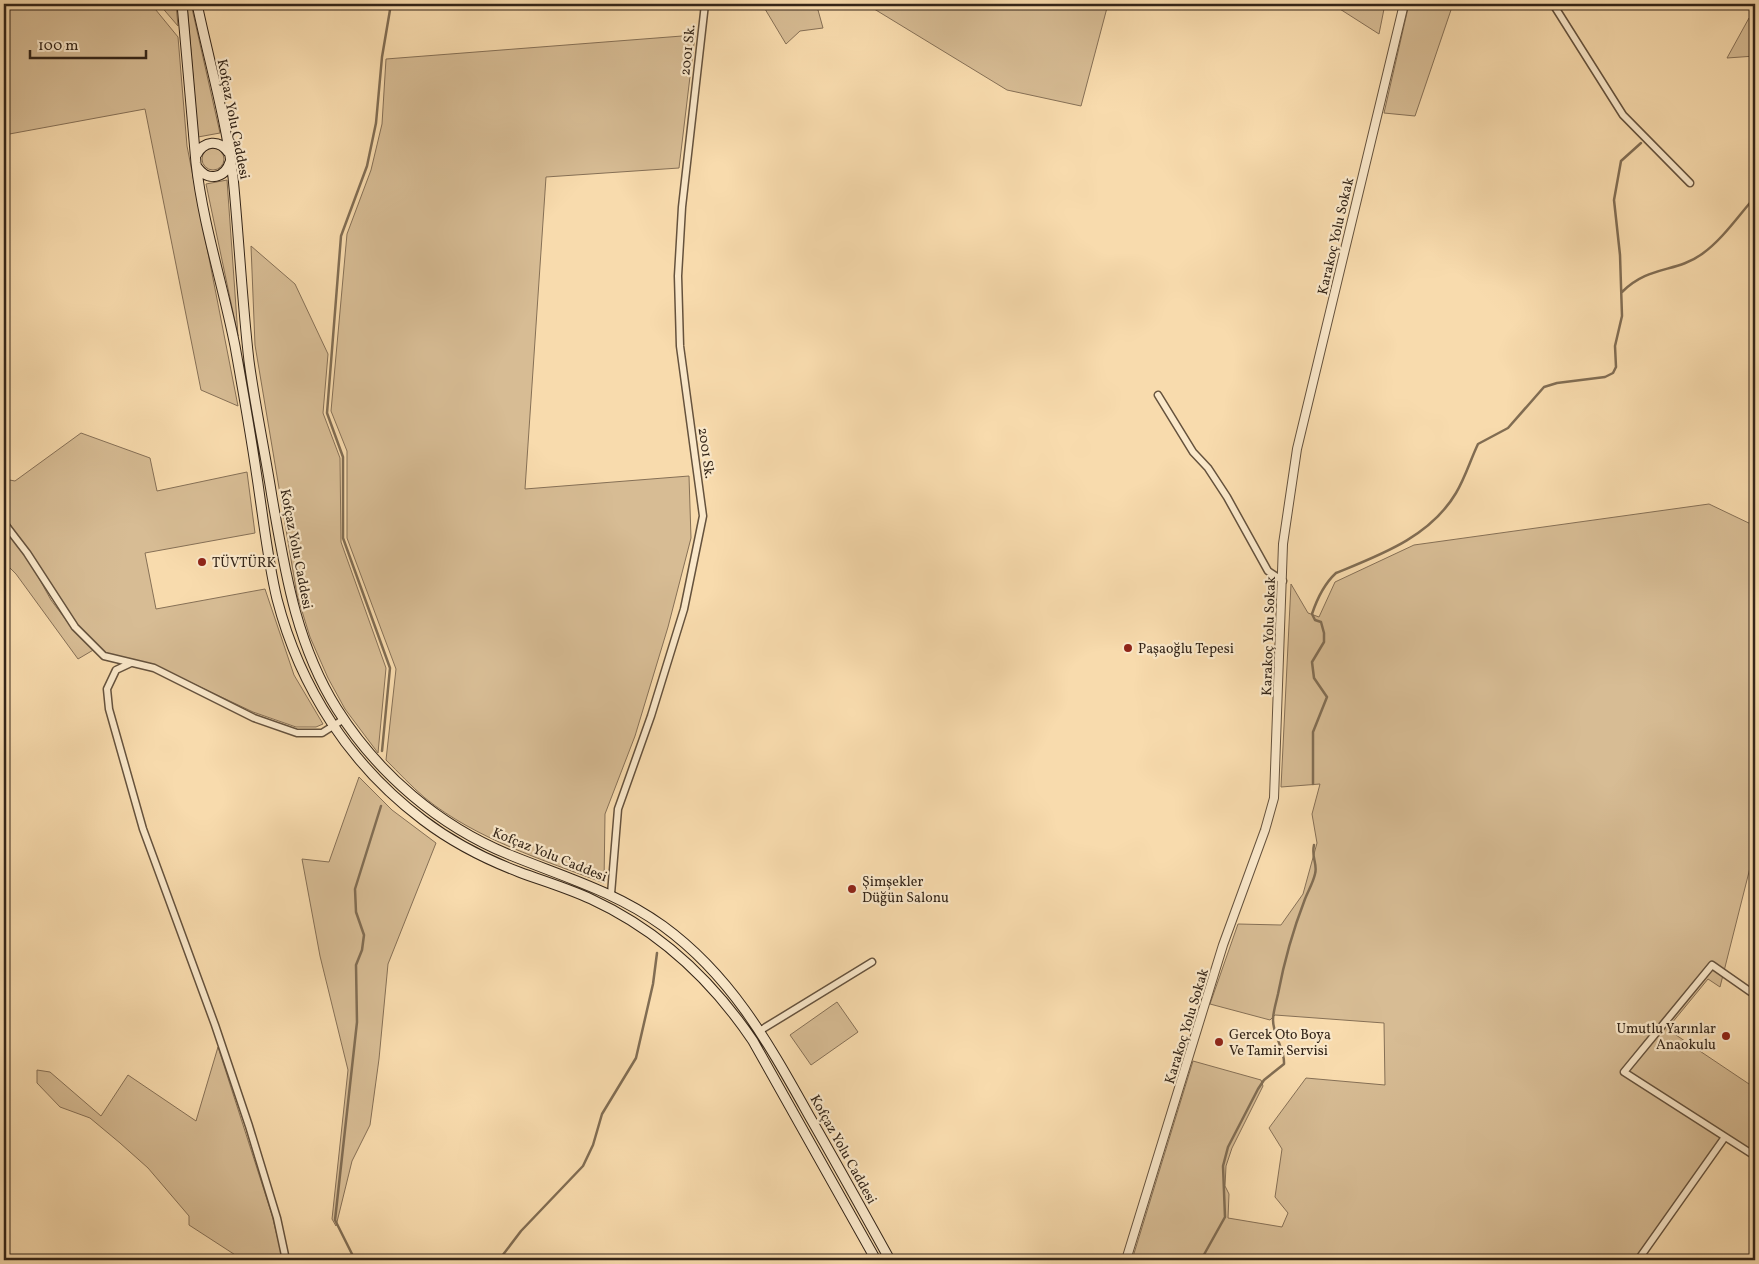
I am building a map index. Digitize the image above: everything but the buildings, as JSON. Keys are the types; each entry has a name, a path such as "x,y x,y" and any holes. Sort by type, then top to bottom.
{"main road":[{"name":"Kofçaz Yolu Caddesi","path":"182,4 197,166 234,344 277,598 302,671 334,726 374,777 425,822 498,864 589,898 616,912 661,941 699,975 739,1021 753,1041 876,1260"},
{"name":"Kofçaz Yolu Caddesi","path":"197,4 230,162 249,360 284,572 297,622 312,661 344,719 387,773 441,817 464,832 508,854 611,894 663,927 693,950 728,987 761,1030 890,1260"},
{"path":"197,154 204,145 210,143 221,144 228,152"},
{"path":"197,166 204,175 216,177 225,172 230,162"}],"street":[{"name":"2001 Sk.","path":"611,894 618,809 651,716 684,609 703,516 680,346 678,276 682,207 704,4"},
{"name":"Karakoç Yolu Sokak","path":"1126,1260 1223,945 1265,830 1274,798 1283,581 1282,544 1296,449 1404,4"},
{"path":"1553,4 1623,115 1690,183"},
{"path":"1158,395 1193,452 1208,468 1228,498 1252,537 1268,571 1283,581"},
{"path":"4,522 28,553 75,627 104,656 154,668 254,718 297,733 322,733 344,719"},
{"path":"131,663 116,670 107,689 109,709 143,829 216,1025 246,1118 277,1218 286,1260"},
{"path":"761,1030 872,962"},
{"path":"1755,994 1712,965 1624,1072 1755,1156"},
{"path":"1638,1260 1725,1137"}],"shaded area":[{"path":"4,4 151,4 178,37 187,146 238,406 201,390 145,109 4,135"},
{"path":"159,4 176,4 178,26"},
{"path":"187,4 191,4 220,133 198,137"},
{"path":"762,4 809,4 818,10 823,28 800,31 786,44"},
{"path":"866,4 1108,4 1081,106 1007,90"},
{"path":"1332,4 1385,4 1379,34"},
{"path":"1409,4 1453,4 1415,116 1384,113"},
{"path":"1749,18 1755,21 1755,56 1727,58"},
{"path":"695,35 679,168 546,177 525,489 689,476 691,538 668,627 635,736 605,814 604,883 534,857 466,825 425,798 386,760 396,669 347,538 347,451 331,411 347,234 371,170 382,124 386,59"},
{"path":"209,148 217,148 224,155 224,163 217,170 209,170 202,163 202,155"},
{"path":"227,180 238,336 206,184"},
{"path":"251,246 295,284 328,354 323,413 340,458 341,542 386,668 378,753 345,709 328,678 310,637 297,595 255,345"},
{"path":"81,433 150,458 157,491 247,472 255,533 145,553 156,609 265,589 294,675 323,724 316,727 296,727 253,712 156,666 106,653 77,626 4,515 4,479 15,481"},
{"path":"1709,504 1755,526 1755,855 1753,856 1720,987 1708,979 1667,1029 1755,1088 1755,1156 1725,1137 1637,1260 1132,1260 1193,1061 1261,1080 1263,1086 1232,1148 1226,1166 1225,1186 1229,1194 1228,1218 1282,1227 1288,1213 1275,1197 1282,1149 1269,1128 1306,1078 1385,1085 1384,1023 1275,1015 1270,1020 1210,1004 1238,924 1281,925 1303,894 1317,843 1312,814 1320,784 1281,787 1291,584 1308,613 1319,617 1335,582 1414,545"},
{"path":"4,527 26,555 51,600 72,628 95,649 78,659 16,574 4,562"},
{"path":"359,777 392,810 436,843 388,964 379,1059 370,1125 352,1161 336,1226 332,1219 348,1070 320,956 302,859 329,862"},
{"path":"837,1002 858,1032 811,1065 790,1035"},
{"path":"218,1047 272,1215 283,1260 243,1260 189,1225 189,1216 148,1168 90,1118 60,1107 37,1083 37,1070 50,1072 101,1116 128,1075 196,1121"}],"waterway":[{"path":"382,751 390,668 343,538 343,457 327,413 341,236 367,166 376,123 382,57 391,4"},
{"path":"1313,784 1313,732 1327,697 1314,678 1312,662 1324,642 1324,633 1321,622 1315,620 1312,614 1324,587 1336,573 1403,543 1432,522 1456,493 1478,444 1508,428 1544,387 1557,383 1605,377 1613,373 1616,367 1615,346 1622,316 1620,255 1614,200 1621,161 1641,143"},
{"path":"1622,292 1642,277 1682,264 1702,254 1723,235 1755,197"},
{"path":"352,1260 352,1254 335,1220 357,1022 356,965 362,950 364,935 356,912 355,889 381,806"},
{"path":"1201,1260 1225,1217 1223,1166 1228,1147 1264,1080 1284,1064 1283,1053 1275,1032 1273,1020 1283,970 1293,934 1315,874 1314,845"},
{"path":"499,1260 521,1231 583,1166 593,1145 602,1114 636,1058 653,984 657,953"}],"place":[{"name":"TÜVTÜRK","path":"202,562"},
{"name":"Paşaoğlu Tepesi","path":"1128,648"},
{"name":"Şimşekler Düğün Salonu","path":"852,889"},
{"name":"Umutlu Yarınlar Anaokulu","path":"1726,1036"},
{"name":"Gercek Oto Boya Ve Tamir Servisi","path":"1219,1042"}]}
